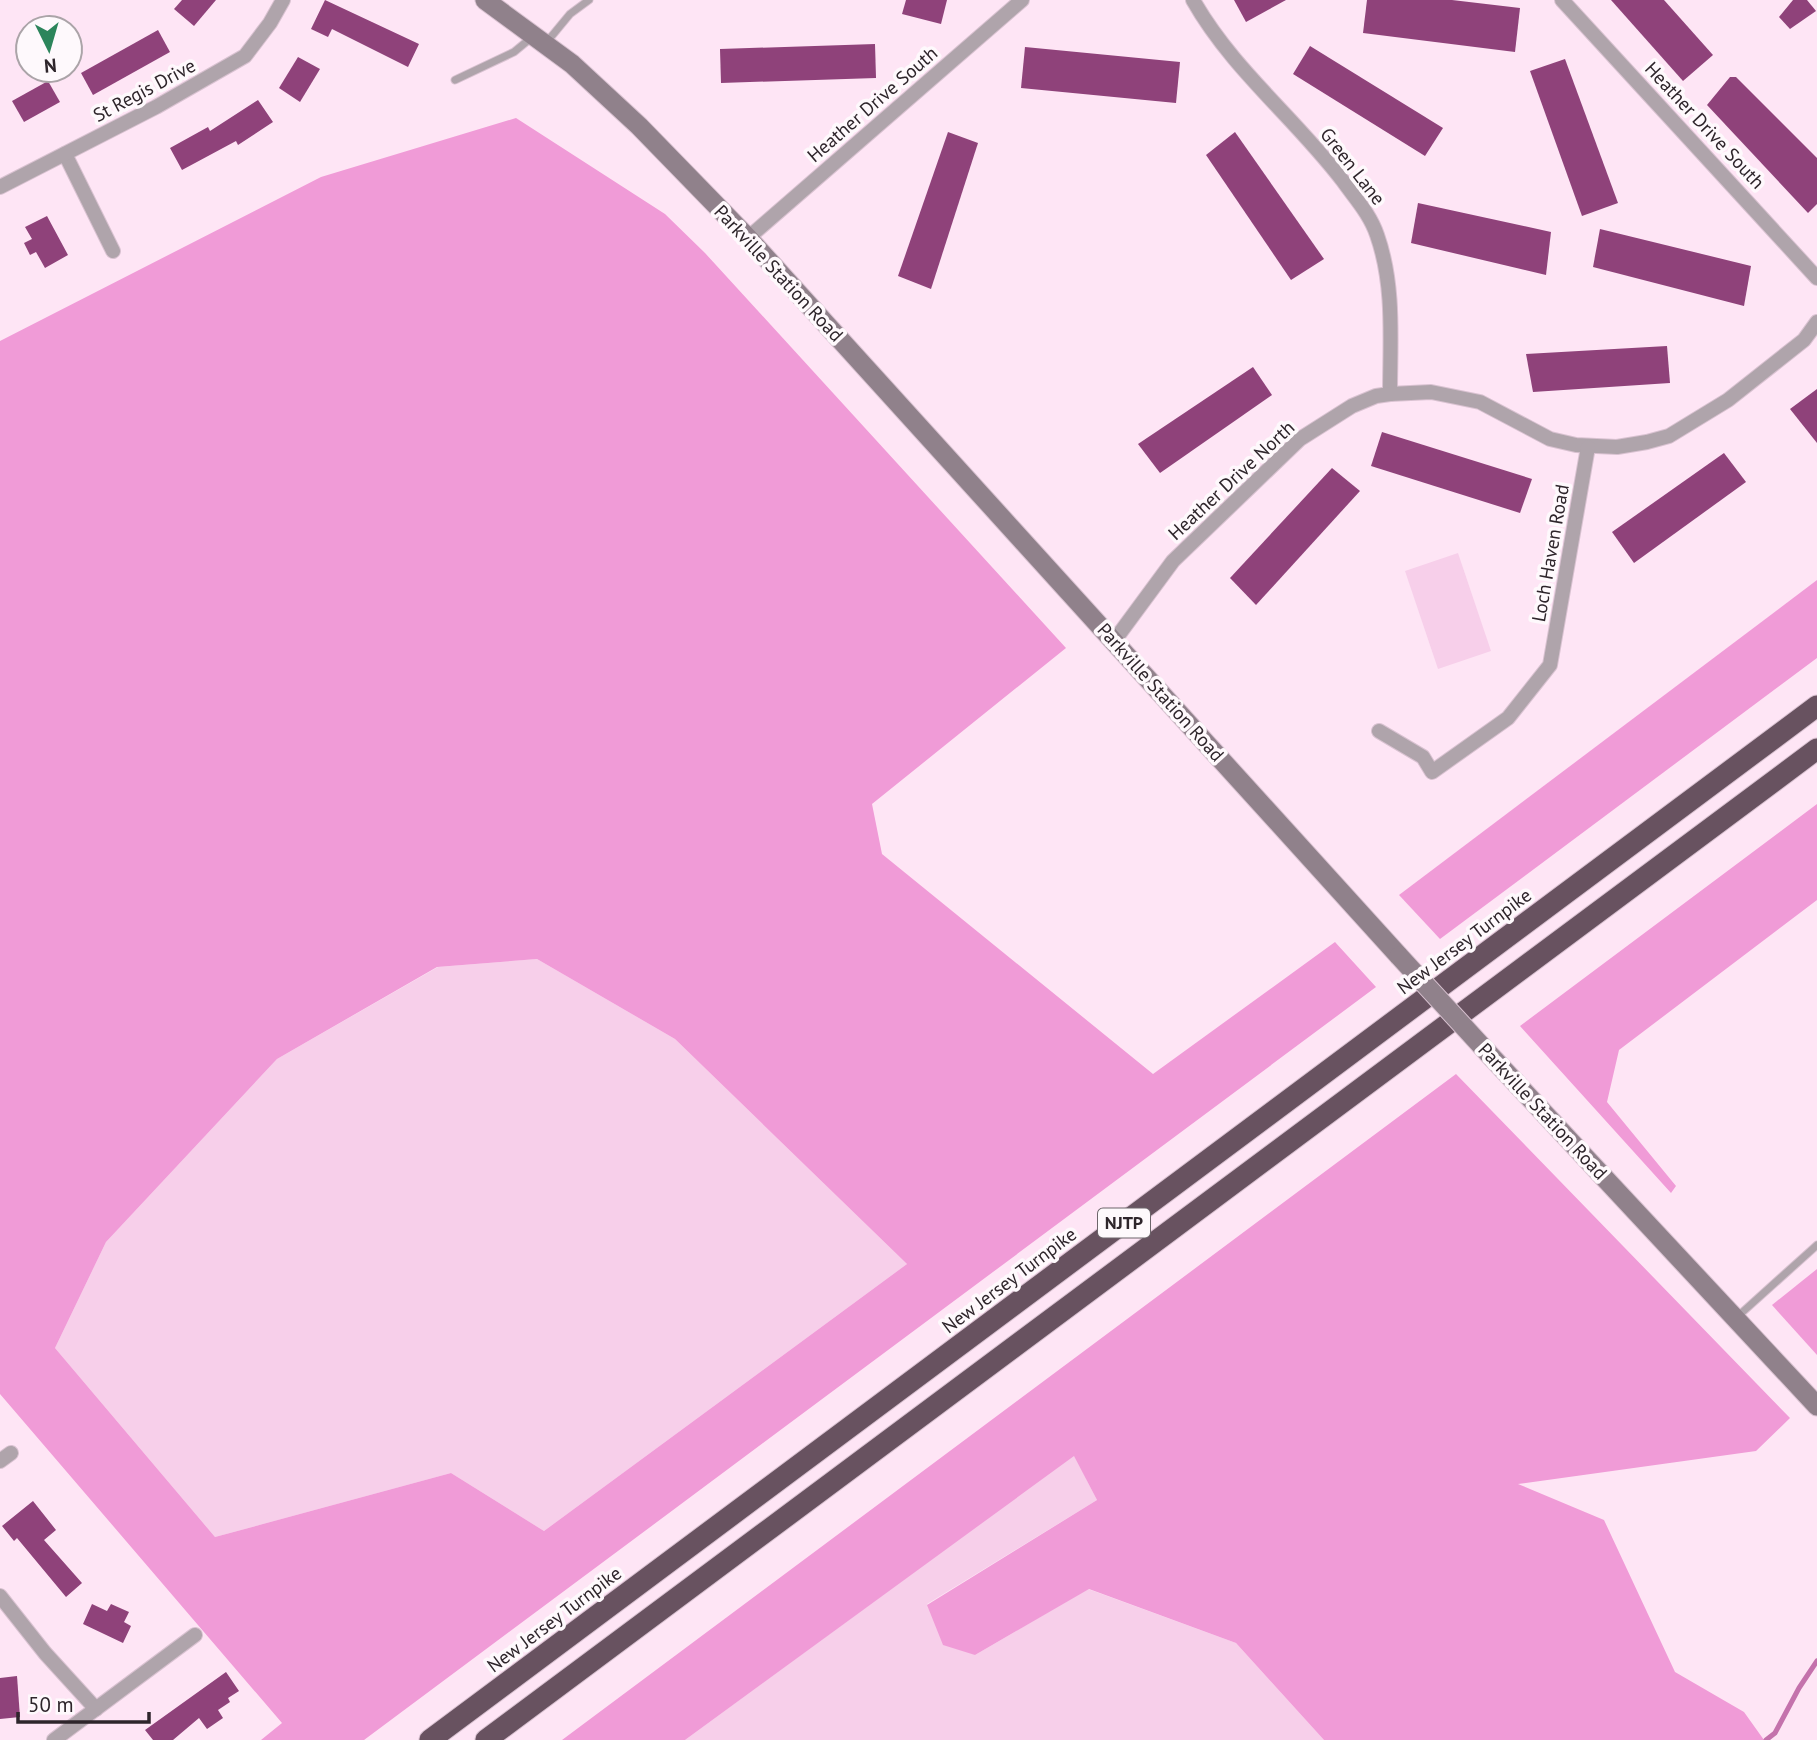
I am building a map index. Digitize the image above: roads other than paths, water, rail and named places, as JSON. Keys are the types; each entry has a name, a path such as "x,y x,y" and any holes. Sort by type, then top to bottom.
{"highway":[{"name":"New Jersey Turnpike","path":"430,1740 1817,706"},
{"name":"NJTP","path":"486,1740 1817,749"}],"main road":[{"name":"Parkville Station Road","path":"485,0 572,64 639,126 748,239 1399,956 1817,1406"}],"street":[{"name":"St Regis Drive","path":"0,187 156,107 245,56 270,23 283,0"},
{"name":"Heather Drive South","path":"748,239 1022,0"},
{"name":"Green Lane","path":"1193,0 1214,35 1321,153 1369,217 1377,235 1390,294 1390,394"},
{"name":"Heather Drive South","path":"1562,0 1817,278"},
{"path":"65,154 113,251"},
{"name":"Heather Drive North","path":"1114,641 1173,561 1300,439 1352,406 1390,394 1431,392 1468,398 1499,411 1550,439 1588,447 1617,447 1669,436 1728,400 1804,340 1817,322"},
{"name":"Loch Haven Road","path":"1379,731 1423,757 1432,772 1508,718 1550,665 1588,447"},
{"path":"0,1596 96,1709"},
{"path":"54,1740 195,1635"}],"lane":[{"path":"455,80 540,39 589,0"},
{"path":"1736,1318 1817,1245"}],"waterway":[{"path":"1766,1740 1775,1733 1817,1661"}]}
